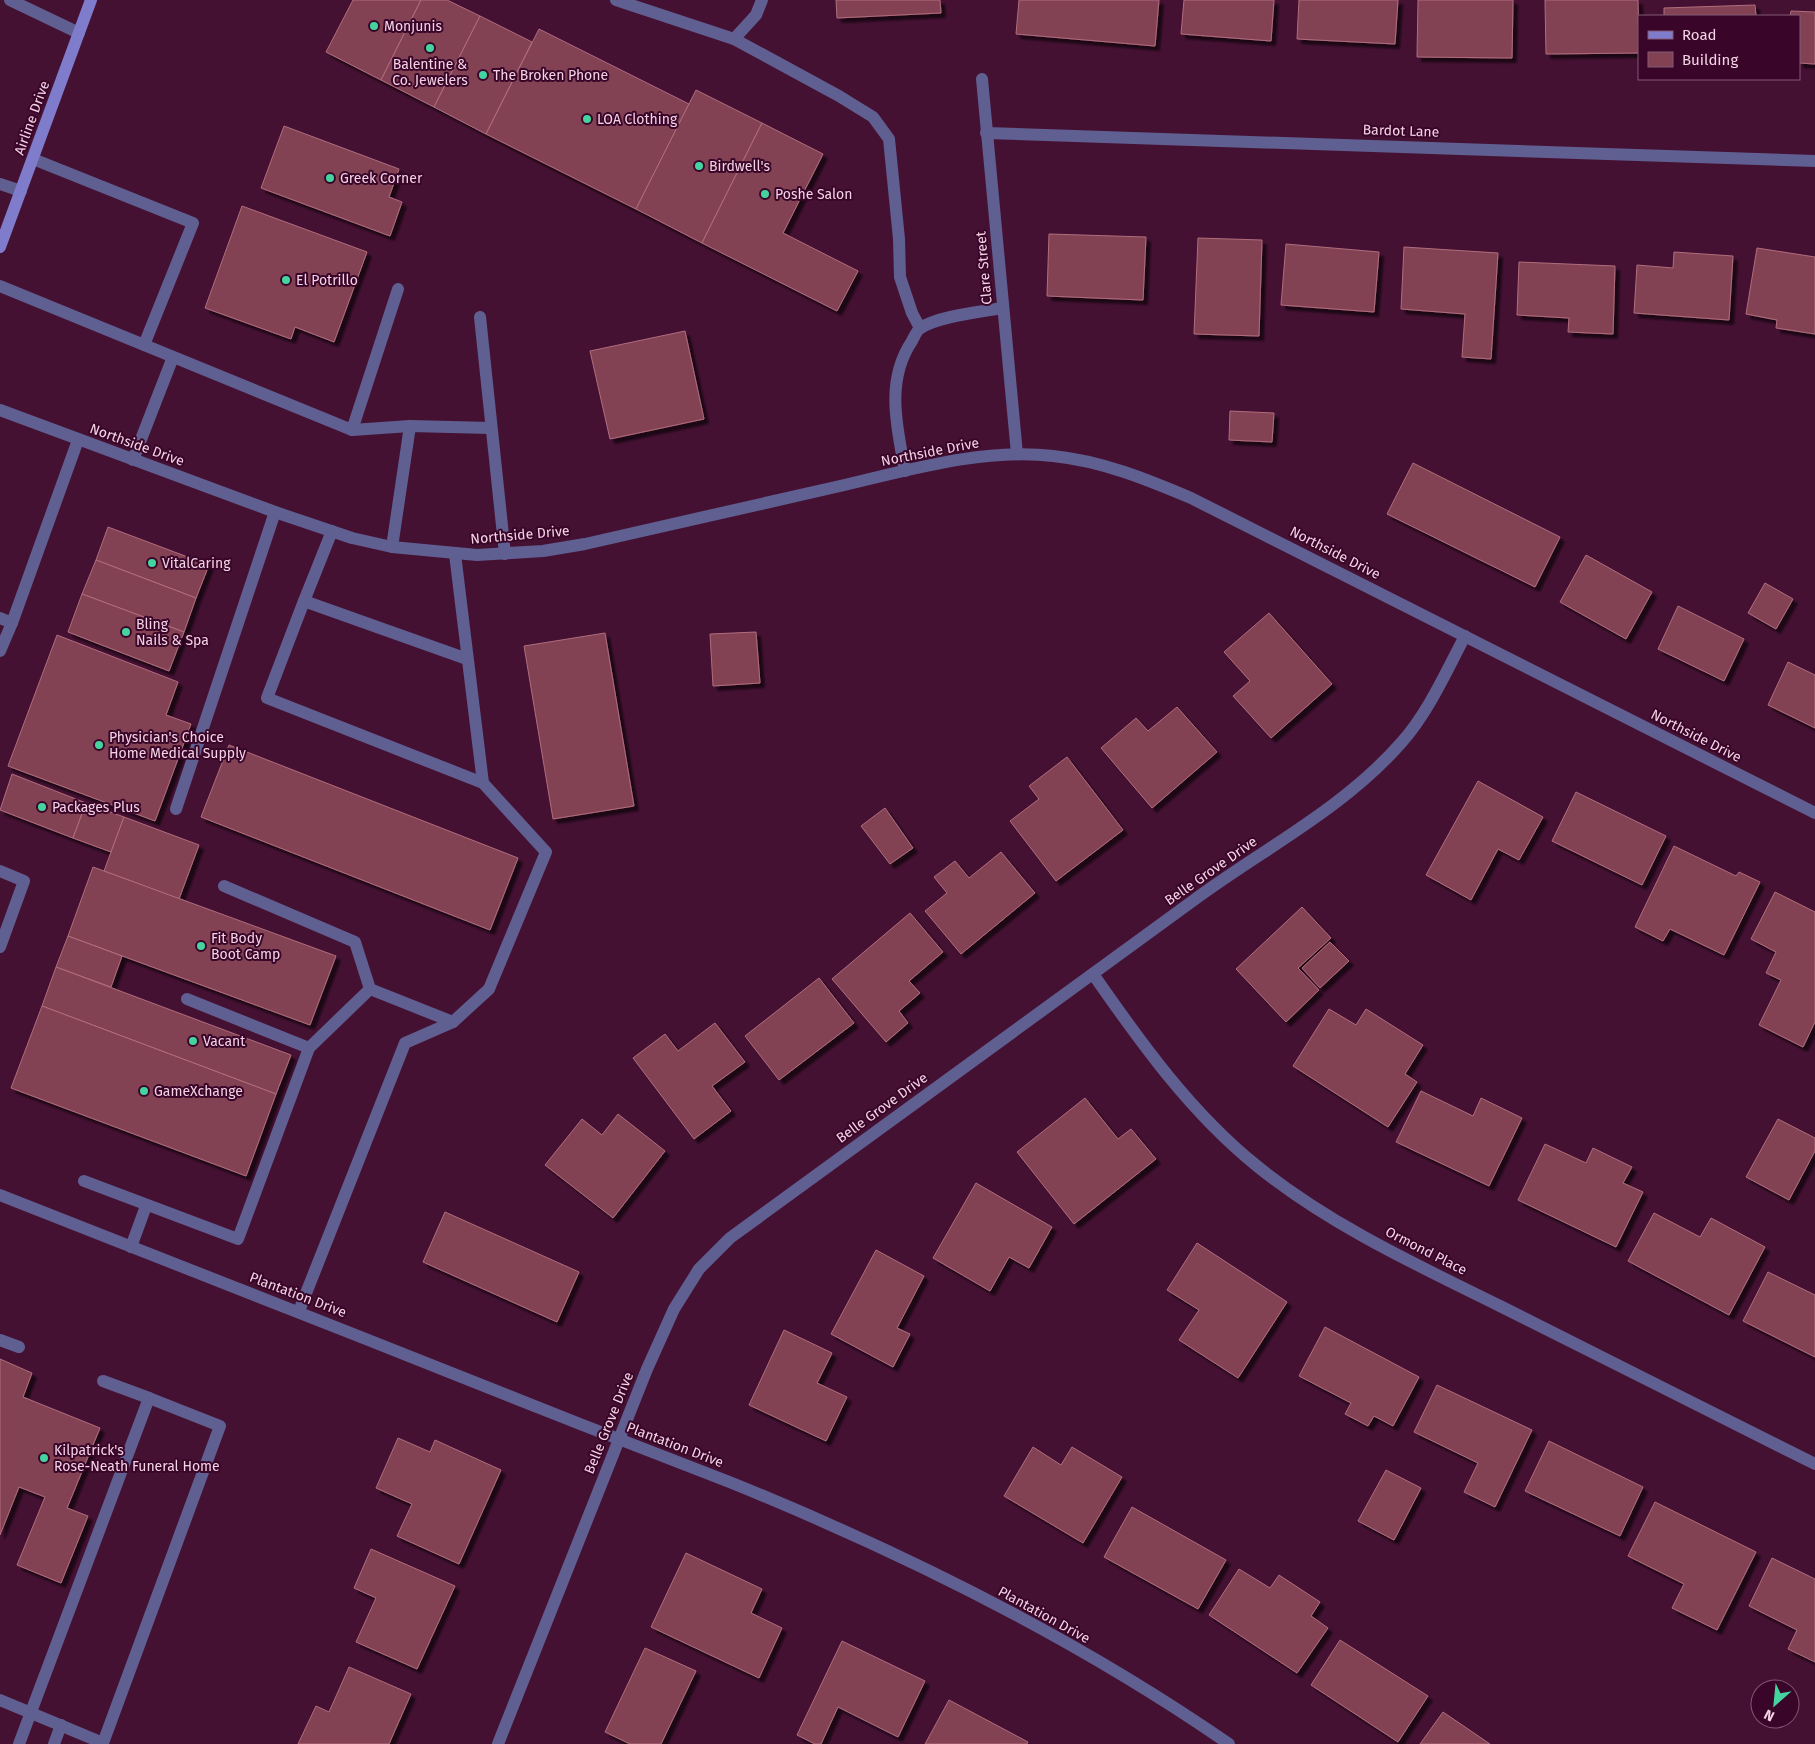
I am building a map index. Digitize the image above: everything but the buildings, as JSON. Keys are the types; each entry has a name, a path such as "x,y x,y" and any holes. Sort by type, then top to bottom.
{"main road":[{"name":"Airline Drive","path":"0,247 91,0"}],"street":[{"path":"10,0 79,33"},
{"path":"616,0 734,40 839,96 874,118 889,139 899,239 900,278 912,313 920,328"},
{"path":"734,40 756,15 762,0"},
{"name":"Clare Street","path":"982,79 1017,454"},
{"name":"Bardot Lane","path":"986,133 1815,161"},
{"path":"32,158 194,223 144,345"},
{"path":"0,184 21,191"},
{"path":"0,286 352,430 410,426 491,428"},
{"path":"352,430 398,289"},
{"path":"905,471 895,417 896,376 905,351 920,328 960,314 1003,308"},
{"path":"480,316 505,554"},
{"path":"133,460 173,357"},
{"name":"Northside Drive","path":"0,410 332,532 392,547 455,554 505,554 543,551 585,544 905,471 979,457 1017,454 1053,456 1093,462 1143,477 1191,498 1815,813"},
{"path":"392,547 410,426"},
{"path":"0,651 6,621 78,440"},
{"path":"176,809 275,512"},
{"path":"299,1311 405,1043 453,1022 489,989 546,852 483,783 267,698 332,532"},
{"path":"455,554 483,783"},
{"path":"304,601 467,659"},
{"name":"Belle Grove Drive","path":"498,1744 619,1439 674,1309 699,1269 730,1238 1199,896 1308,823 1364,780 1402,742 1435,693 1464,636"},
{"path":"0,871 24,881 0,947"},
{"path":"224,886 355,942 370,989"},
{"name":"Ormond Place","path":"1093,974 1139,1041 1195,1108 1257,1166 1333,1220 1815,1464"},
{"path":"370,989 453,1022"},
{"path":"84,1181 146,1206 238,1239 310,1048 370,989"},
{"path":"187,999 310,1048"},
{"name":"Plantation Drive","path":"0,1194 752,1492 859,1538 964,1589 1120,1674 1178,1709 1229,1744"},
{"path":"131,1247 146,1206"},
{"path":"0,1340 19,1347"},
{"path":"0,1700 103,1743 220,1426 103,1380"},
{"path":"19,1744 149,1398"},
{"path":"54,1744 61,1726"}],"place":[{"name":"Monjunis","path":"374,26"},
{"name":"Balentine & Co. Jewelers","path":"430,48"},
{"name":"The Broken Phone","path":"483,75"},
{"name":"LOA Clothing","path":"587,119"},
{"name":"Birdwell's","path":"699,166"},
{"name":"Greek Corner","path":"330,178"},
{"name":"Poshe Salon","path":"765,194"},
{"name":"El Potrillo","path":"286,280"},
{"name":"VitalCaring","path":"152,563"},
{"name":"Bling Nails & Spa","path":"126,632"},
{"name":"Physician's Choice Home Medical Supply","path":"99,745"},
{"name":"Packages Plus","path":"42,807"},
{"name":"Fit Body Boot Camp","path":"201,946"},
{"name":"Vacant","path":"193,1041"},
{"name":"GameXchange","path":"144,1091"},
{"name":"Kilpatrick's Rose-Neath Funeral Home","path":"44,1458"}]}
